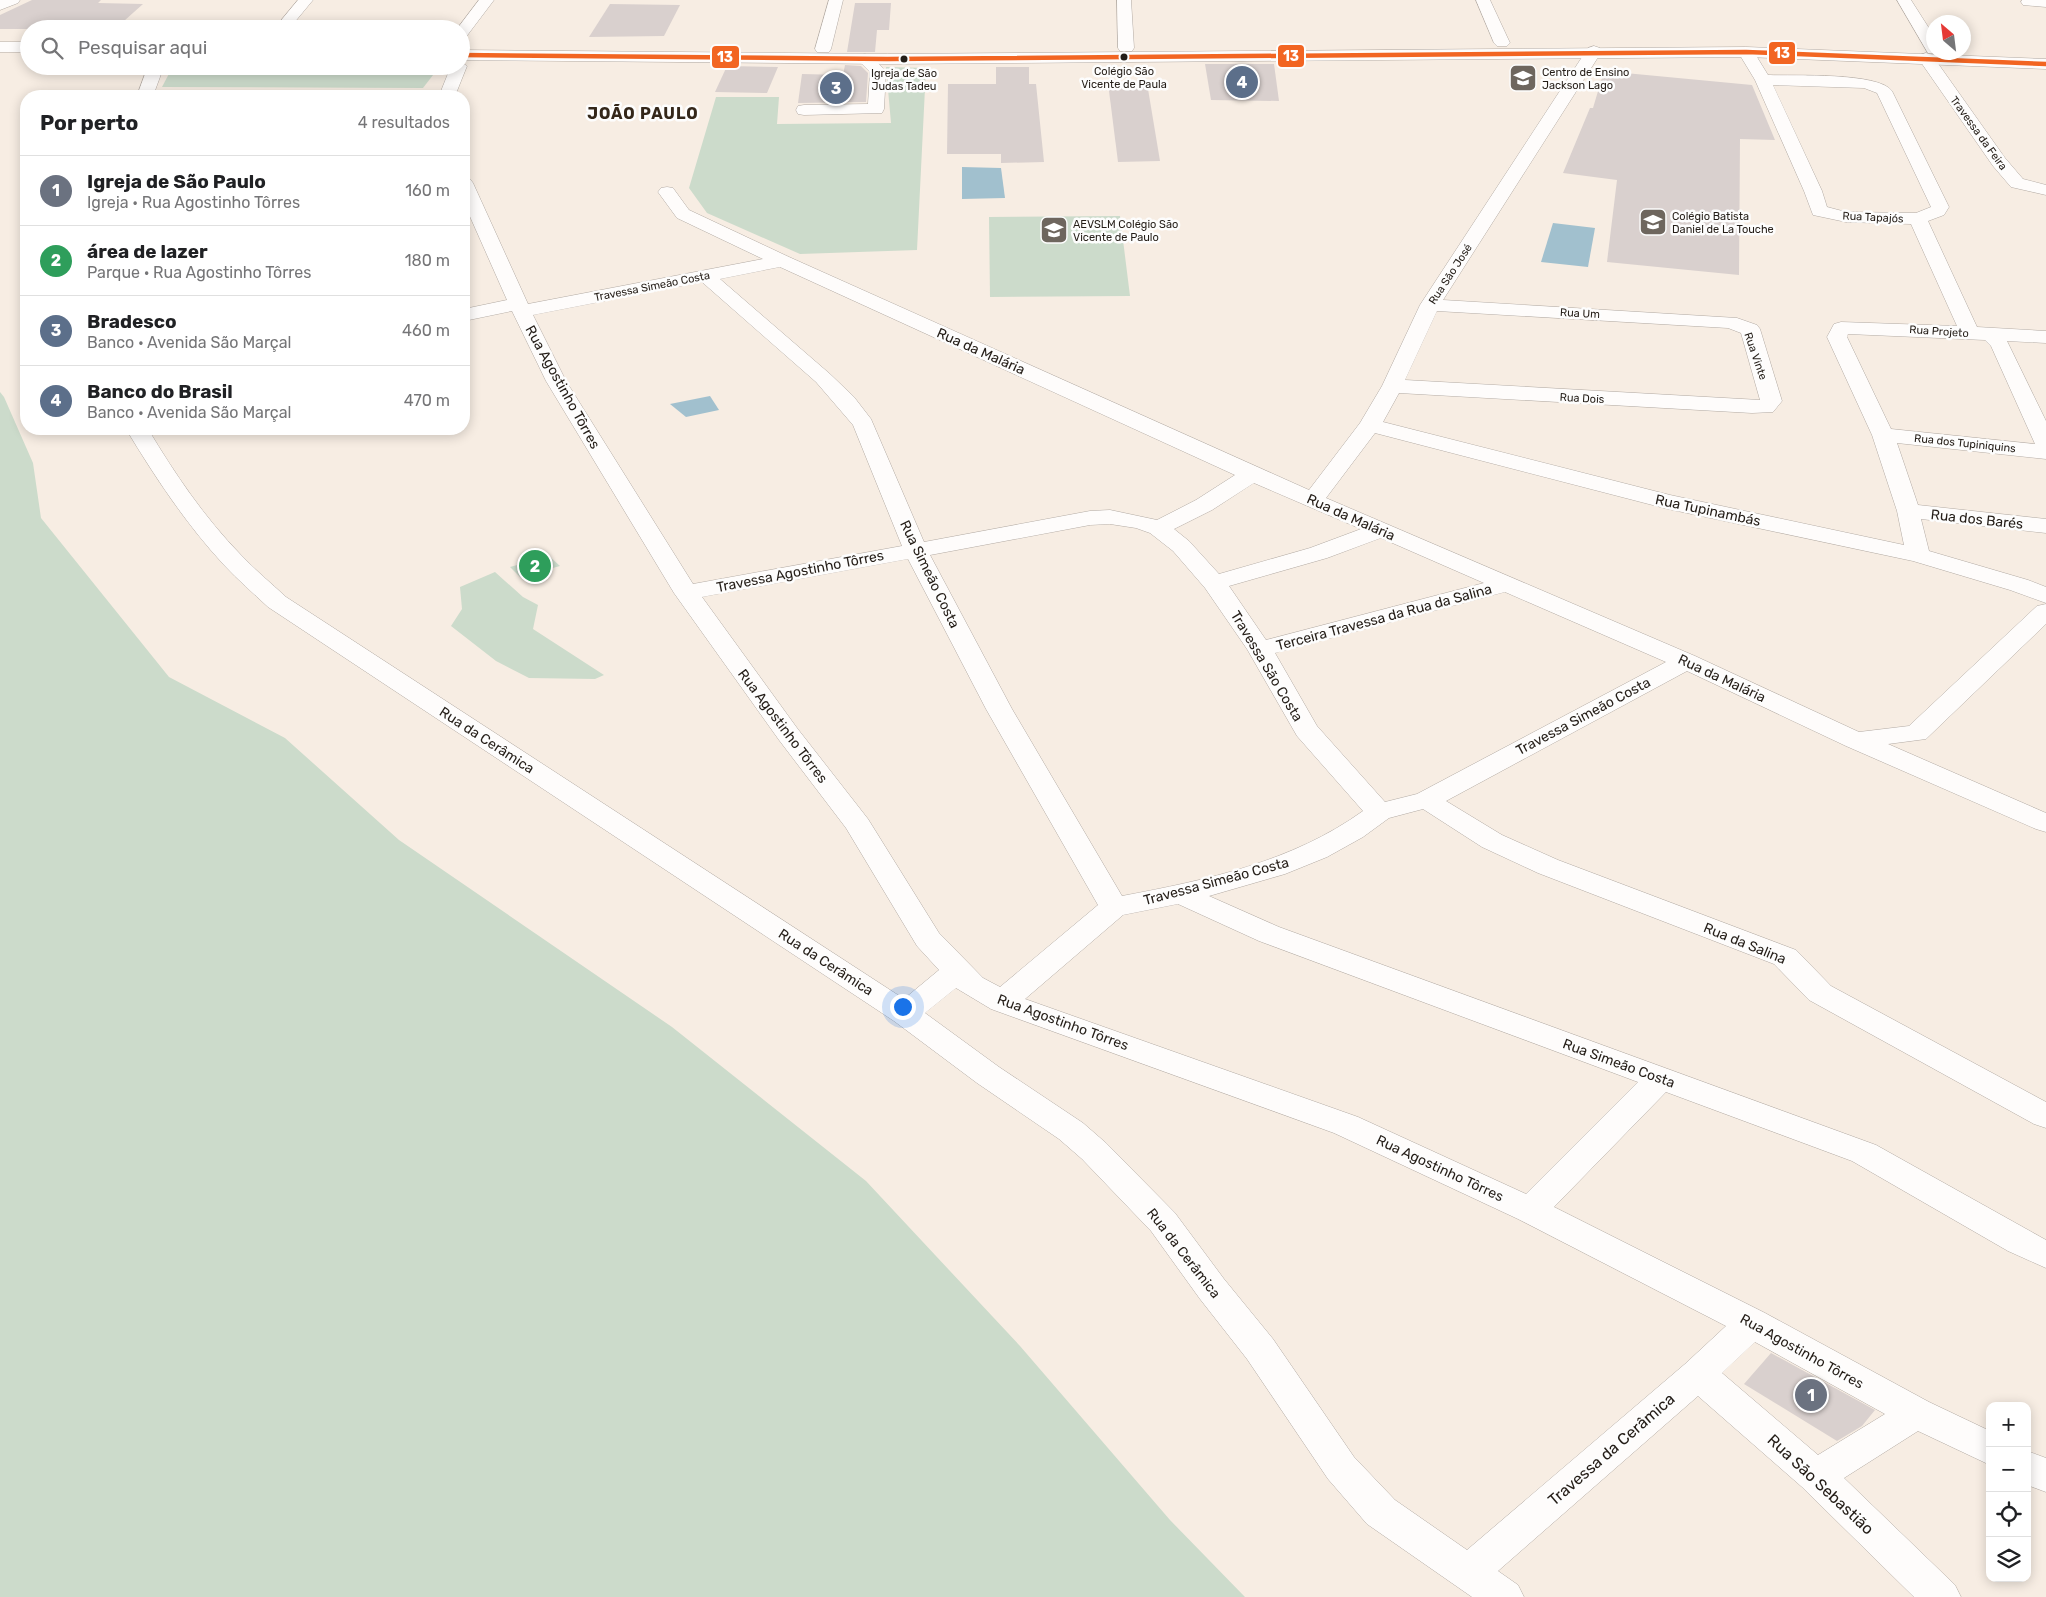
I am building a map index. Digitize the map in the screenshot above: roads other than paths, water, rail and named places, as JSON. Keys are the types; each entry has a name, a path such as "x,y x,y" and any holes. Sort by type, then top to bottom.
{"street":[{"path":"0,6 13,0"},
{"path":"289,20 306,0"},
{"path":"470,22 487,0"},
{"path":"823,49 836,0"},
{"path":"1124,0 1126,48"},
{"path":"1483,0 1502,43"},
{"name":"Travessa da Feira","path":"1904,0 1926,43"},
{"path":"2028,2 2046,3"},
{"path":"0,38 20,38"},
{"path":"470,56 823,49 1126,48 1502,43 1749,44 1926,53"},
{"path":"0,47 20,48"},
{"path":"470,56 865,59 1594,52 1926,53"},
{"name":"Rua São José","path":"1313,500 1370,425 1392,386 1430,305 1594,52"},
{"name":"Rua Tapajós","path":"1746,52 1763,80 1813,191 1819,211 1846,217 1918,219 1981,334 2000,345 2046,444"},
{"path":"1971,53 2045,63"},
{"path":"1971,57 2045,63"},
{"path":"804,110 876,109 878,72 865,59"},
{"name":"Travessa da Feira","path":"1935,60 1999,162 2017,183 2030,188 2046,190"},
{"path":"147,90 153,75"},
{"path":"449,90 454,75"},
{"path":"1763,80 1864,83 1884,90 1940,207 1938,211 1918,219"},
{"name":"Rua da Malária","path":"667,192 683,214 782,261 1252,474 1686,661 1856,740 2046,823"},
{"name":"Rua Agostinho Tôrres","path":"470,204 556,381 686,594 788,734 858,825 928,939 972,985 1002,1002 1346,1125 1530,1210 1752,1322 1916,1414 1986,1447"},
{"name":"Travessa Simeão Costa","path":"470,314 520,308 782,261"},
{"name":"Rua Simeão Costa","path":"706,276 823,378 846,402 863,424 915,549 999,709 1114,907"},
{"name":"Rua Um","path":"1430,305 1730,322"},
{"name":"Rua Vinte","path":"1730,322 1750,330 1771,402"},
{"name":"Rua Projeto","path":"1883,435 1837,337 1841,328 1860,327 2046,337"},
{"name":"Rua Dois","path":"1392,386 1752,408 1764,407 1771,402"},
{"path":"2021,388 2046,392"},
{"name":"Rua Tupinambás","path":"1370,425 1668,502 1918,555 2019,585 2046,596"},
{"name":"Rua da Cerâmica","path":"140,435 155,460 188,506 232,560 277,602 905,1014 988,1075 1071,1131 1094,1151 1163,1222 1212,1289 1260,1349 1341,1468 1381,1512 1504,1597"},
{"path":"1883,435 1908,512 1918,555"},
{"name":"Rua dos Tupiniquins","path":"1883,435 2046,452"},
{"path":"1158,528 1204,505 1252,474"},
{"name":"Rua dos Barés","path":"1908,512 2046,526"},
{"name":"Travessa São Costa","path":"915,549 1110,516 1158,528 1181,546 1214,583 1260,648 1306,730 1379,812"},
{"path":"1214,583 1314,554 1380,530"},
{"name":"Travessa Agostinho Tôrres","path":"686,594 915,549"},
{"name":"Terceira Travessa da Rua da Salina","path":"1260,648 1507,584"},
{"path":"1856,740 1917,734 2046,610"},
{"name":"Travessa Simeão Costa","path":"1002,1002 1114,907 1181,894 1274,868 1318,852 1353,831 1379,812 1427,800 1686,661"},
{"name":"Rua da Salina","path":"1427,800 1472,830 1560,872 1785,957 1797,967 1808,982 1820,993 2046,1116"},
{"name":"Rua Simeão Costa","path":"1181,894 1269,934 1864,1153 2020,1242 2046,1254"},
{"path":"905,1014 957,971"},
{"path":"1530,1210 1661,1078"},
{"name":"Travessa da Cerâmica","path":"1468,1573 1698,1374 1752,1322"},
{"name":"Rua São Sebastião","path":"1698,1374 1816,1476 1941,1597"},
{"path":"1816,1476 1916,1414"},
{"path":"2031,1469 2046,1476"}],"water":[{"path":"962,167 1001,168 1005,198 962,199"},
{"path":"1553,223 1595,228 1588,267 1541,262"},
{"path":"710,396 719,410 686,417 670,404"}],"place":[{"name":"Colégio São Vicente de Paula","path":"1124,57"},
{"name":"Igreja de São Judas Tadeu","path":"904,59"},
{"name":"Centro de Ensino Jackson Lago","path":"1523,78"},
{"name":"Banco do Brasil","path":"1242,82"},
{"name":"Bradesco","path":"836,88"},
{"name":"Colégio Batista Daniel de La Touche","path":"1653,222"},
{"name":"AEVSLM Colégio São Vicente de Paulo","path":"1054,230"},
{"name":"área de lazer","path":"535,566"},
{"name":"Igreja de São Paulo","path":"1811,1395"}],"district":[{"name":"JOÃO PAULO","path":"643,113"}]}
